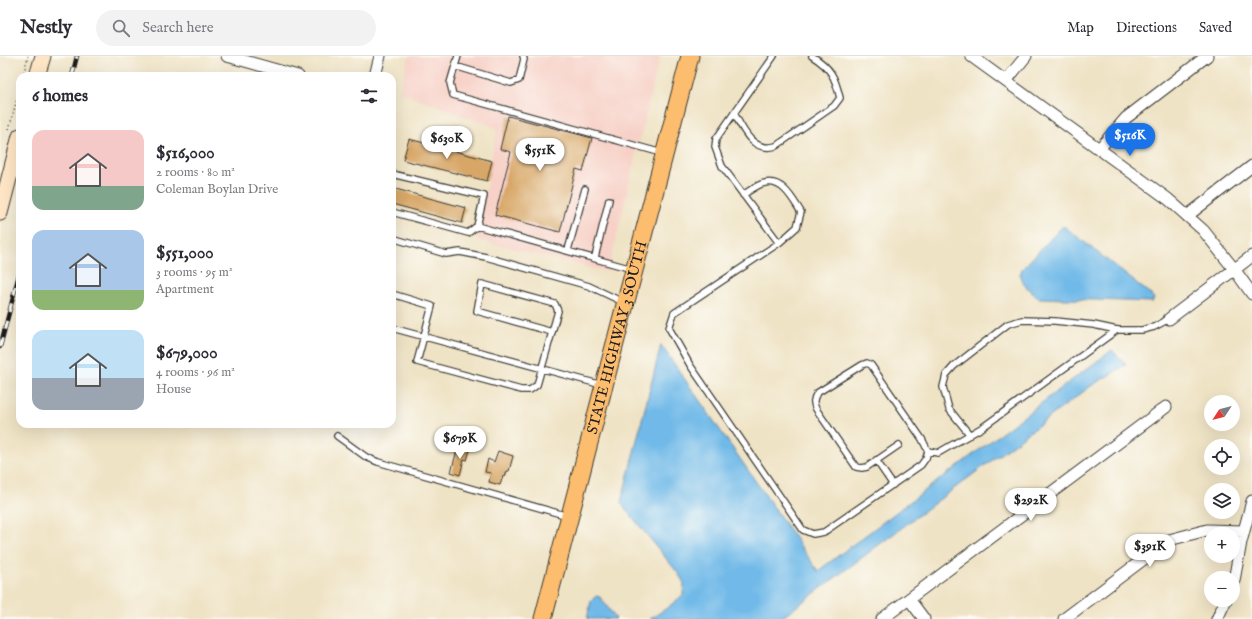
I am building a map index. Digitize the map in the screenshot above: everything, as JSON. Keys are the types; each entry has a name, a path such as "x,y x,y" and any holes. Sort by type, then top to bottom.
{"main road":[{"name":"STATE HIGHWAY 3 SOUTH","path":"543,619 690,56"}],"street":[{"path":"38,72 43,56"},
{"path":"227,56 284,72"},
{"path":"376,72 380,56"},
{"path":"971,56 1168,199 1203,230 1252,294"},
{"path":"1006,81 1026,56"},
{"path":"1099,149 1126,118 1208,56"},
{"path":"0,213 15,133"},
{"path":"1187,216 1252,166"},
{"path":"1169,319 1252,256"},
{"path":"882,619 1166,407"},
{"path":"1236,571 1252,501"},
{"path":"1064,619 1169,540 1207,530 1244,531"},
{"path":"909,599 924,619"},
{"path":"1217,619 1223,607"}],"lane":[{"path":"458,56 450,83 453,95 664,153"},
{"path":"455,66 511,83 519,80 524,56"},
{"path":"774,56 716,139 715,147 722,166 779,243"},
{"path":"734,113 748,138 756,145 771,148 834,106 840,98 835,80 828,70 812,56"},
{"path":"396,175 484,196 477,226 468,233 396,213"},
{"path":"743,195 764,183 777,183 788,193 801,212 797,227 779,243 674,313 669,328 690,365 803,530 813,534 824,532 921,466 928,451 922,439 871,365 867,363 862,365 817,393 814,399 814,404 856,467 867,467 899,445"},
{"path":"568,250 585,189"},
{"path":"595,258 609,200"},
{"path":"477,226 634,269"},
{"path":"396,239 446,254 460,252 486,257 589,286 625,303"},
{"path":"396,295 432,306 417,362 521,390 530,390 537,385 558,311 555,304 482,284 477,311 552,332"},
{"path":"970,435 949,409 944,387 946,375 954,366 1008,324 1022,320 1055,321 1117,330 1142,330 1154,327 1169,319"},
{"path":"396,329 604,386"},
{"path":"928,451 938,454 983,427 1117,330"},
{"path":"337,436 366,457 378,462 570,517"},
{"path":"876,460 893,485"}],"path":[{"path":"24,72 28,56"}],"shaded area":[{"path":"409,56 660,56 608,272 477,240 497,128 399,92"}],"water":[{"path":"1062,227 1065,227 1149,293 1154,298 1152,302 1039,298 1034,294 1024,285 1022,281 1020,274 1022,269"},
{"path":"661,345 818,571 1112,350 1126,365 1091,386 780,619 650,619 683,595 684,583 678,573 621,503"},
{"path":"596,596 600,597 616,619 587,619 591,601"}],"building":[{"path":"508,116 592,138 583,171 576,169 560,232 495,215 511,152 500,149"},
{"path":"409,139 492,161 487,181 403,160"},
{"path":"396,189 466,208 462,223 396,205"},
{"path":"458,447 470,450 467,460 464,459 460,475 451,472"},
{"path":"498,451 513,456 509,471 507,471 505,477 503,476 500,485 489,482 491,473 485,472 488,459 494,462"}],"railway":[{"path":"73,72 77,56"},
{"path":"0,347 16,286"}]}
